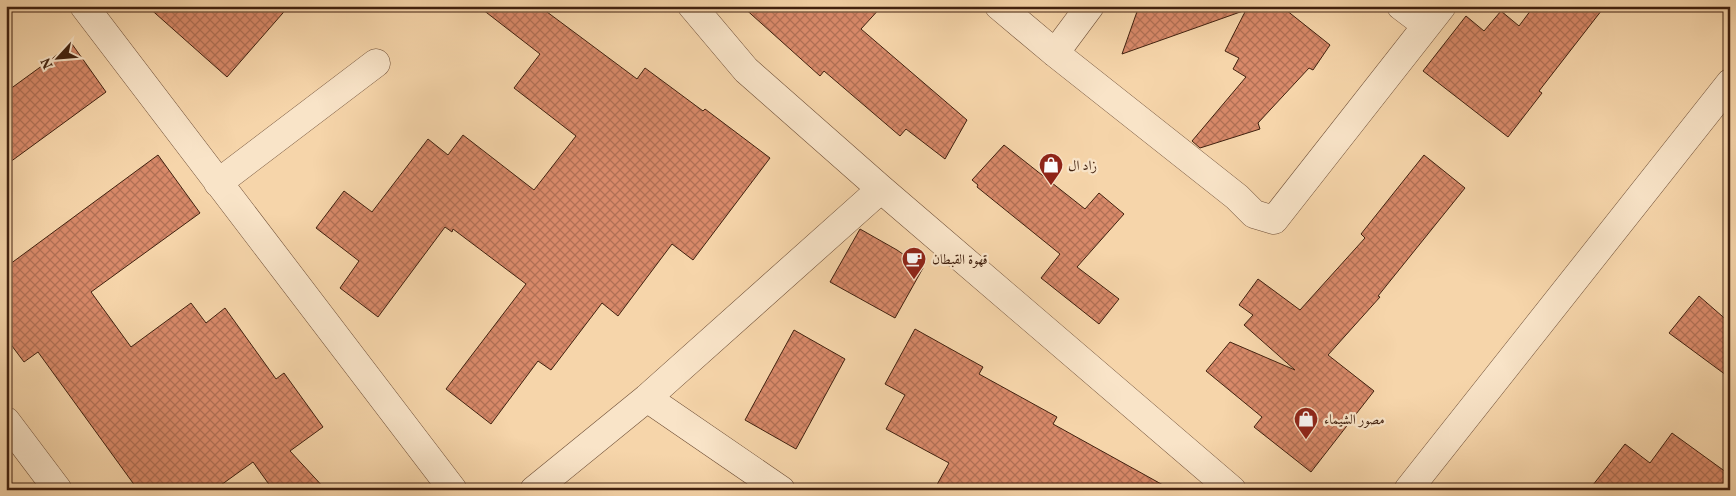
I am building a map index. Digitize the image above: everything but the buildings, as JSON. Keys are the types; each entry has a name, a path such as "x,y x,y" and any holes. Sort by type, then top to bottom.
{"street":[{"path":"84,6 453,490"},
{"path":"692,6 746,70 881,189 1232,490"},
{"path":"999,6 1054,54 1237,198 1254,214 1274,220 1434,15 1401,6"},
{"path":"1054,54 1090,6"},
{"path":"218,183 376,63"},
{"path":"1408,490 1730,83"},
{"path":"534,490 647,398 881,189"},
{"path":"647,398 781,490"},
{"path":"6,421 58,490"}],"place":[{"name":"زاد ال","path":"1051,186"},
{"name":"قهوة القبطان","path":"914,280"},
{"name":"مصور الشيماء","path":"1306,440"}]}
